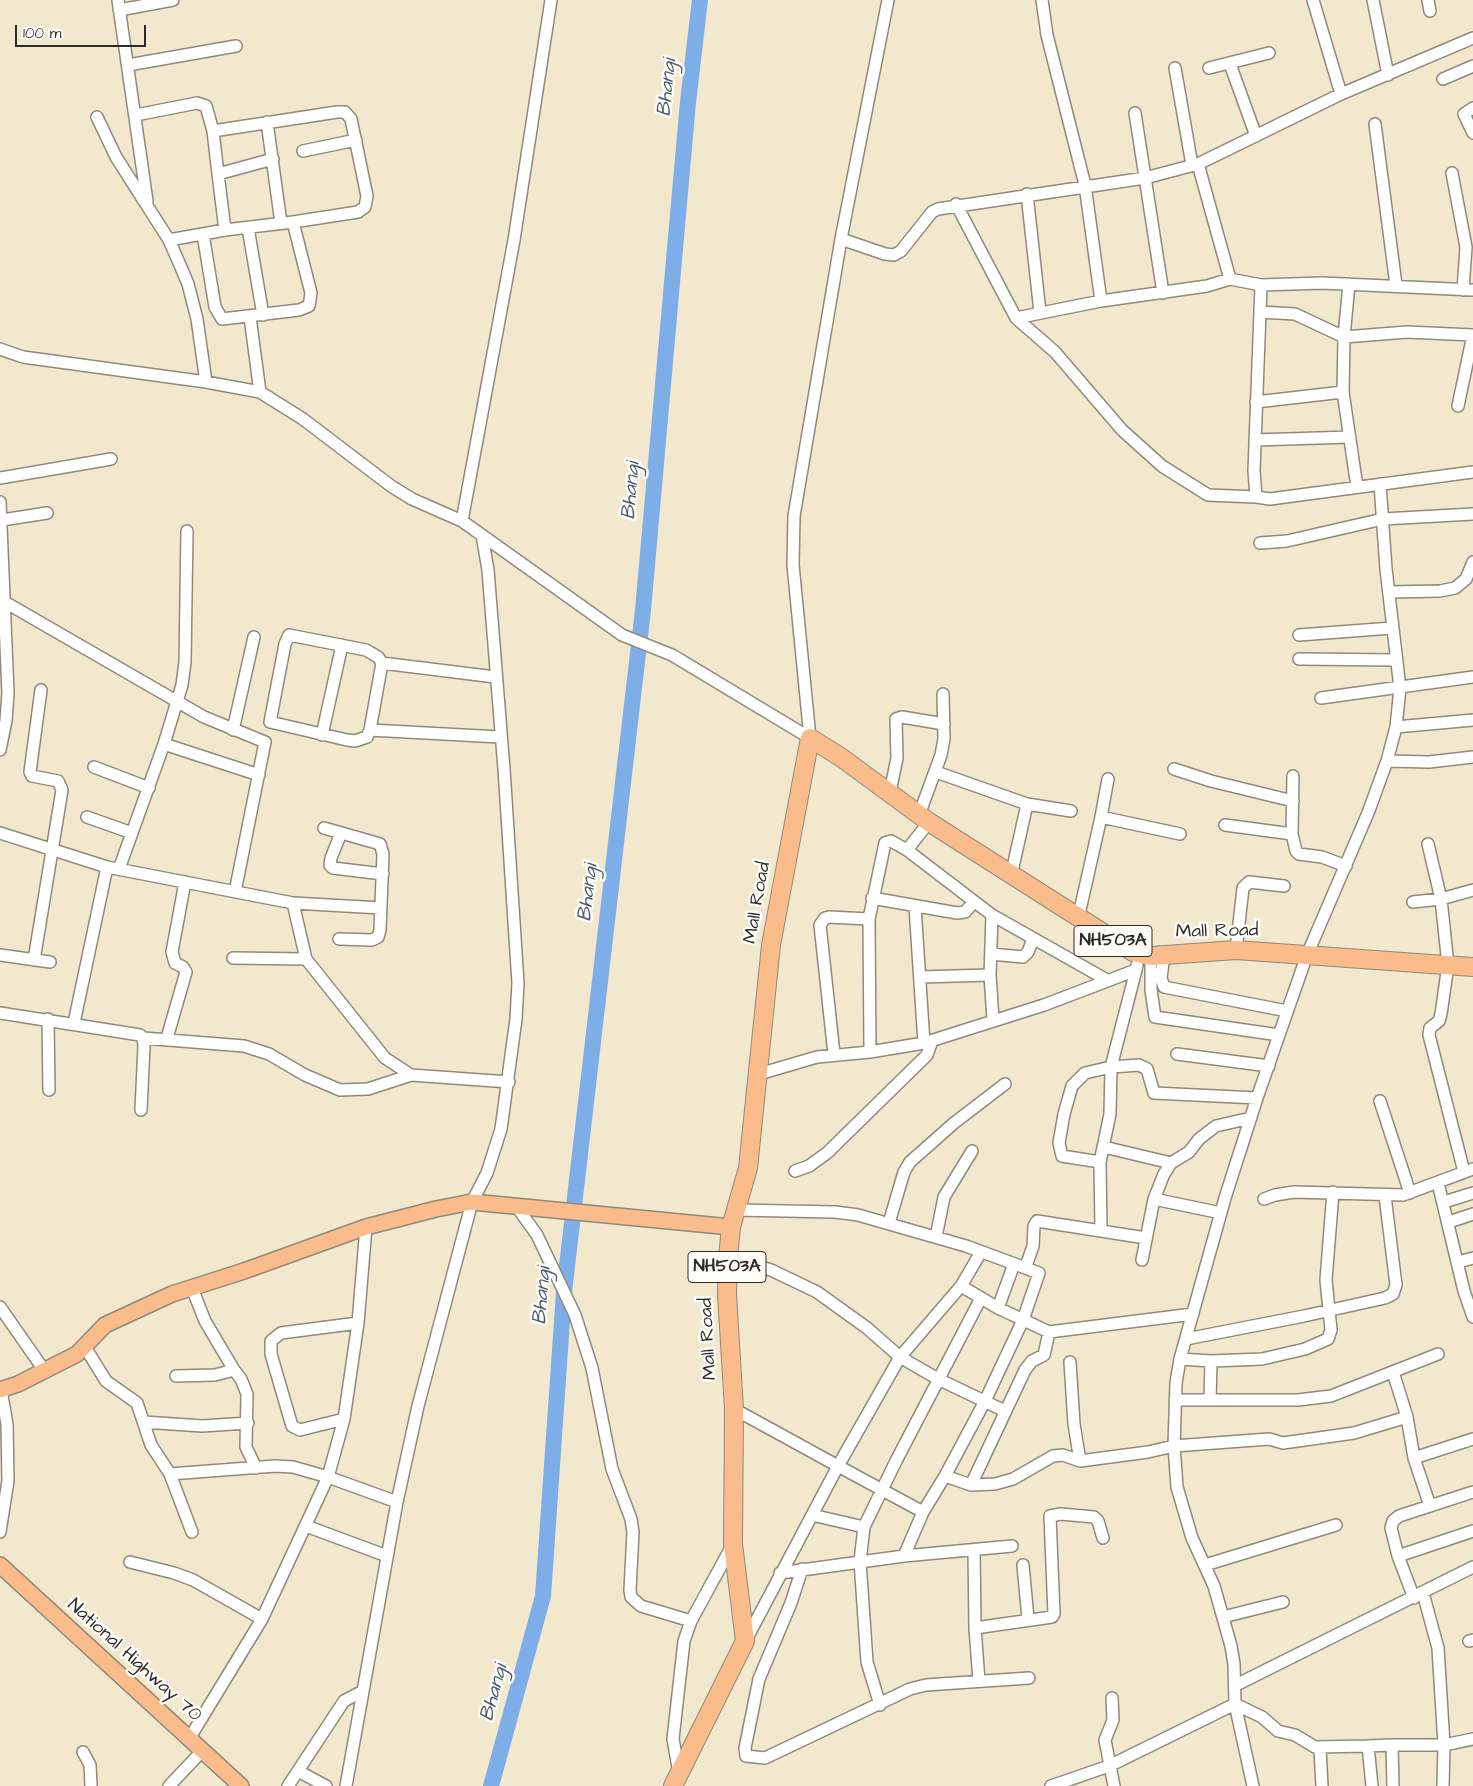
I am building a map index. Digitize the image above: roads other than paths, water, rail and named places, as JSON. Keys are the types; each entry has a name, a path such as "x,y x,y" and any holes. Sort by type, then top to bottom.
{"highway":[{"name":"Mall Road","path":"745,1641 733,1544 734,1409 727,1294 728,1257 731,1227 748,1168 771,945 810,738 1011,876 1122,948 1148,959 1236,950 1473,967"},
{"path":"676,1779 745,1641"}],"main road":[{"path":"1,1390 70,1358 85,1347 105,1325 172,1294 366,1227 436,1209 472,1202 731,1227"},
{"name":"National Highway 70","path":"0,1565 241,1786"}],"street":[{"path":"148,206 119,5 173,0"},
{"path":"462,522 514,240 551,0"},
{"path":"810,738 793,565 794,516 840,239 888,0"},
{"path":"1042,0 1047,34 1085,185 1101,301"},
{"path":"1313,0 1341,94"},
{"path":"1373,0 1388,75"},
{"path":"840,239 885,254 894,255 901,251 932,212 938,208 1085,185 1144,178 1195,165 1341,94 1473,38"},
{"path":"128,65 236,46"},
{"path":"1209,68 1269,53"},
{"path":"1230,64 1256,136"},
{"path":"1443,79 1473,66"},
{"path":"1176,68 1195,165 1230,279"},
{"path":"136,115 197,103 206,106 213,131 225,230"},
{"path":"1473,108 1464,114 1473,133"},
{"path":"169,240 225,230 358,212 365,207 366,196 356,140 351,119 345,112 213,131"},
{"path":"1135,113 1163,293"},
{"path":"98,117 116,156 169,240 190,293 202,349 206,382"},
{"path":"203,234 218,317 224,320 299,310 310,303 311,293 287,222 273,160 267,122"},
{"path":"1375,124 1396,285"},
{"path":"303,151 356,140"},
{"path":"218,174 273,160"},
{"path":"1016,318 1101,301 1207,286 1230,279 1261,284 1396,285 1468,290 1469,247 1452,173"},
{"path":"1027,194 1040,312"},
{"path":"956,204 1016,318 1055,352 1122,430 1162,466 1208,495 1256,496 1270,499 1473,472"},
{"path":"248,228 263,315"},
{"path":"1256,496 1254,471 1261,284"},
{"path":"1349,284 1344,337 1343,392 1357,487"},
{"path":"1260,312 1295,314 1322,329 1344,337 1407,332 1473,335 1458,406"},
{"path":"250,317 260,392"},
{"path":"0,349 23,357 206,382 260,392 303,419 391,486 412,499 462,522 594,616 634,640 711,677 810,738"},
{"path":"1256,402 1343,392"},
{"path":"1255,440 1350,437"},
{"path":"0,478 111,460"},
{"path":"1253,1786 1236,1704 1234,1664 1223,1617 1214,1586 1187,1524 1178,1487 1174,1446 1175,1400 1180,1359 1221,1213 1257,1098 1307,955 1346,866 1387,761 1396,727 1400,688 1392,628 1380,484"},
{"path":"0,502 2,520 0,552 2,613 8,694 0,750"},
{"path":"2,520 47,513"},
{"path":"1260,543 1287,541 1383,519 1473,514"},
{"path":"119,869 178,702 185,662 187,531"},
{"path":"346,1786 397,1502 418,1406 472,1202 487,1173 500,1129 509,1082 518,983 488,570 482,535"},
{"path":"1389,592 1440,591 1455,588 1466,579 1473,562"},
{"path":"3,601 178,702 233,730 265,742"},
{"path":"1299,635 1392,628"},
{"path":"235,892 285,644 289,635 374,653 382,663 495,677"},
{"path":"233,730 254,637"},
{"path":"322,735 342,645"},
{"path":"1299,659 1396,660"},
{"path":"270,722 354,741 367,737 370,730 382,663"},
{"path":"1321,698 1473,677"},
{"path":"34,960 53,851 61,785 54,780 32,776 30,772 42,690"},
{"path":"907,850 924,818 941,755 944,724 943,694"},
{"path":"890,792 897,758 896,719 902,717 944,724"},
{"path":"1396,727 1473,720"},
{"path":"370,730 500,737"},
{"path":"164,744 260,775"},
{"path":"1387,761 1419,762 1473,757"},
{"path":"94,767 149,788"},
{"path":"1174,769 1211,781 1293,801"},
{"path":"936,772 1027,804 1070,811"},
{"path":"1293,776 1292,834 1297,853 1322,858 1346,866"},
{"path":"1078,919 1108,779"},
{"path":"1011,876 1027,804"},
{"path":"87,817 132,833"},
{"path":"1101,817 1180,834"},
{"path":"1225,825 1292,834"},
{"path":"324,828 380,844 383,854 380,930 378,937 372,940 339,939"},
{"path":"341,832 330,865 333,868 383,874"},
{"path":"0,833 53,851 107,866 184,882 293,903 381,908"},
{"path":"870,1052 869,919 885,842 891,841 907,850 992,915 1107,980"},
{"path":"1264,1199 1285,1192 1333,1192 1385,1196 1410,1193 1468,1170 1429,1035 1430,1028 1439,1021 1441,1014 1448,965 1441,899 1428,844"},
{"path":"74,1023 107,866"},
{"path":"167,1038 186,972 184,967 175,963 172,952 184,882"},
{"path":"1236,950 1243,888 1249,882 1284,886"},
{"path":"1413,902 1441,899 1473,890"},
{"path":"872,898 915,907 962,913 968,910 973,902"},
{"path":"293,903 306,959 385,1058 410,1074"},
{"path":"795,1171 809,1166 827,1153 927,1055 928,1042 920,977 915,907"},
{"path":"992,915 990,975 993,1020"},
{"path":"834,1054 820,925 825,918 829,917 869,919"},
{"path":"991,954 1023,957 1028,952 1033,939"},
{"path":"0,955 50,962"},
{"path":"233,958 306,959"},
{"path":"759,1074 816,1056 870,1052 928,1042 1044,1005 1107,980 1148,959"},
{"path":"1148,959 1161,978 1164,987 1287,1011"},
{"path":"1148,959 1155,1017 1279,1035"},
{"path":"1101,1231 1100,1162 1110,1114 1111,1067 1148,959"},
{"path":"920,977 990,975"},
{"path":"0,1013 134,1033 143,1038 167,1038 255,1048 305,1076 340,1090 368,1089 410,1074 509,1082"},
{"path":"48,1019 48,1090"},
{"path":"141,1110 143,1038"},
{"path":"1176,1054 1269,1066"},
{"path":"1100,1162 1066,1158 1060,1154 1059,1143 1064,1114 1076,1081 1085,1073 1111,1067 1144,1066 1150,1078 1152,1091 1157,1094 1257,1098"},
{"path":"889,1223 904,1172 910,1162 954,1122 1005,1084"},
{"path":"1380,1101 1410,1193"},
{"path":"1142,1260 1154,1199 1164,1174 1171,1163 1189,1152 1204,1135 1216,1126 1251,1118"},
{"path":"1104,1146 1171,1163"},
{"path":"936,1237 944,1197 972,1151"},
{"path":"1438,1183 1464,1290 1473,1317"},
{"path":"1180,1359 1211,1361 1280,1356 1325,1341 1330,1335 1326,1280 1333,1192"},
{"path":"1444,1202 1473,1192"},
{"path":"1186,1339 1385,1298 1394,1292 1396,1281 1385,1196"},
{"path":"1154,1199 1221,1213"},
{"path":"517,1207 537,1235 575,1315 592,1368 612,1470 633,1532 631,1597 641,1606 691,1621"},
{"path":"737,1210 846,1213 936,1237 1038,1271 1039,1275 1023,1320 985,1401 945,1476 923,1512 904,1556"},
{"path":"1449,1222 1473,1214"},
{"path":"998,1308 1020,1265 1033,1246 1037,1221 1146,1238"},
{"path":"189,1739 262,1619 328,1477 344,1419 358,1323 366,1227"},
{"path":"745,1641 838,1466 900,1357 961,1286 981,1252"},
{"path":"728,1257 771,1270 817,1292 867,1328 900,1357 1005,1411"},
{"path":"1458,1262 1473,1258"},
{"path":"961,1286 998,1308 1049,1332 1193,1314"},
{"path":"192,1288 205,1321 241,1379 247,1394 248,1423 246,1451 256,1468"},
{"path":"880,1705 867,1662 860,1561 864,1527 938,1378 981,1298"},
{"path":"0,1307 44,1370"},
{"path":"344,1419 300,1430 292,1426 271,1354 271,1341 281,1333 358,1323"},
{"path":"971,1485 1028,1366 1044,1355 1049,1332"},
{"path":"85,1347 106,1381 137,1403 151,1445 170,1474 192,1532"},
{"path":"1175,1400 1314,1399 1331,1396 1438,1354"},
{"path":"1210,1400 1211,1361"},
{"path":"1070,1362 1074,1424 1080,1461"},
{"path":"176,1376 215,1375 234,1370"},
{"path":"1394,1372 1407,1417 1414,1458 1430,1506"},
{"path":"0,1532 8,1482 7,1424 1,1390"},
{"path":"734,1409 881,1491 923,1512"},
{"path":"945,1476 971,1485 1005,1482 1053,1456 1063,1455 1080,1461 1148,1452 1174,1446 1269,1439 1283,1443 1354,1433 1407,1417"},
{"path":"144,1422 208,1426 224,1423 248,1423"},
{"path":"1414,1458 1473,1439"},
{"path":"170,1474 275,1466 292,1467 328,1477 397,1502"},
{"path":"1443,1786 1444,1745 1438,1648 1418,1596 1398,1556 1391,1528 1393,1521 1399,1516 1473,1492"},
{"path":"975,1628 1052,1617 1055,1612 1050,1516 1061,1514 1094,1517 1098,1521 1103,1538"},
{"path":"812,1515 864,1527"},
{"path":"1205,1565 1336,1525"},
{"path":"306,1526 387,1556"},
{"path":"1398,1556 1473,1531"},
{"path":"676,1779 673,1739 680,1661 691,1621 733,1544"},
{"path":"780,1573 860,1561 1012,1546"},
{"path":"974,1550 975,1628 979,1681"},
{"path":"130,1562 174,1572 193,1580 262,1619"},
{"path":"1023,1565 1028,1619"},
{"path":"1236,1686 1473,1567"},
{"path":"802,1569 791,1603 759,1679 745,1754 755,1758 765,1758 796,1742 880,1705 910,1689 926,1685 1029,1678"},
{"path":"1223,1617 1283,1602"},
{"path":"288,1786 344,1701 363,1691"},
{"path":"1112,1698 1113,1720 1105,1740 1114,1786"},
{"path":"1236,1704 1262,1717 1278,1731 1295,1735 1320,1749 1392,1745 1444,1745 1473,1739"},
{"path":"1051,1786 1109,1766 1236,1704"},
{"path":"1392,1745 1393,1786"},
{"path":"1368,1746 1372,1786"},
{"path":"1320,1749 1322,1786"},
{"path":"169,1786 203,1750"},
{"path":"83,1752 90,1765 91,1786"},
{"path":"298,1771 326,1786"}],"waterway":[{"name":"Bhangi","path":"491,1786 543,1596 564,1292 643,610 688,102 700,0"}]}
